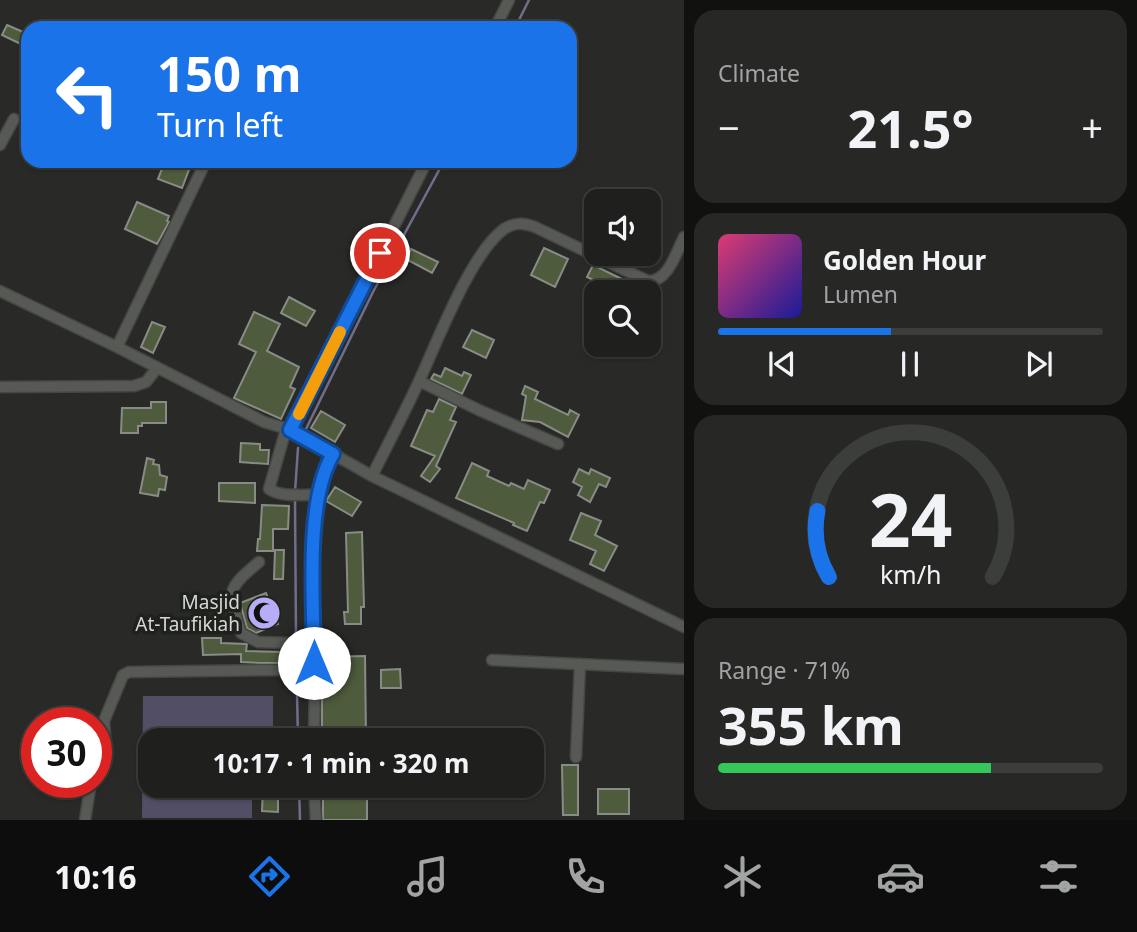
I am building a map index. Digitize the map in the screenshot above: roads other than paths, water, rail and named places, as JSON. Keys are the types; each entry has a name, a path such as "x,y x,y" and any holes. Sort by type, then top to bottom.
{"street":[{"path":"498,21 509,0"},
{"path":"0,145 14,119"},
{"path":"117,347 203,168"},
{"path":"318,495 275,493 269,489 268,484 288,429 424,168"},
{"path":"372,476 443,326 484,249 511,225 522,223 535,227 648,281 656,282 663,277 684,237"},
{"path":"0,291 264,422 288,429 372,476 684,627"},
{"path":"0,387 134,386 146,382 157,368"},
{"path":"419,381 558,444"},
{"path":"314,728 314,527 318,495 326,466 333,454"},
{"path":"260,562 236,581 232,589 231,597 241,633 258,642 314,641"},
{"path":"110,707 123,675 129,671 279,670 284,668 291,658 295,643"},
{"path":"492,660 684,668"},
{"path":"576,757 580,664"},
{"path":"85,820 88,798"},
{"path":"315,798 316,820"}],"waterway":[{"path":"518,21 529,0"},
{"path":"306,429 373,292 440,168"},
{"path":"295,492 298,448"},
{"path":"295,499 296,639"},
{"path":"296,646 298,728"},
{"path":"299,798 300,820"}],"place":[{"name":"Masjid At-Taufikiah","path":"264,613"}]}
